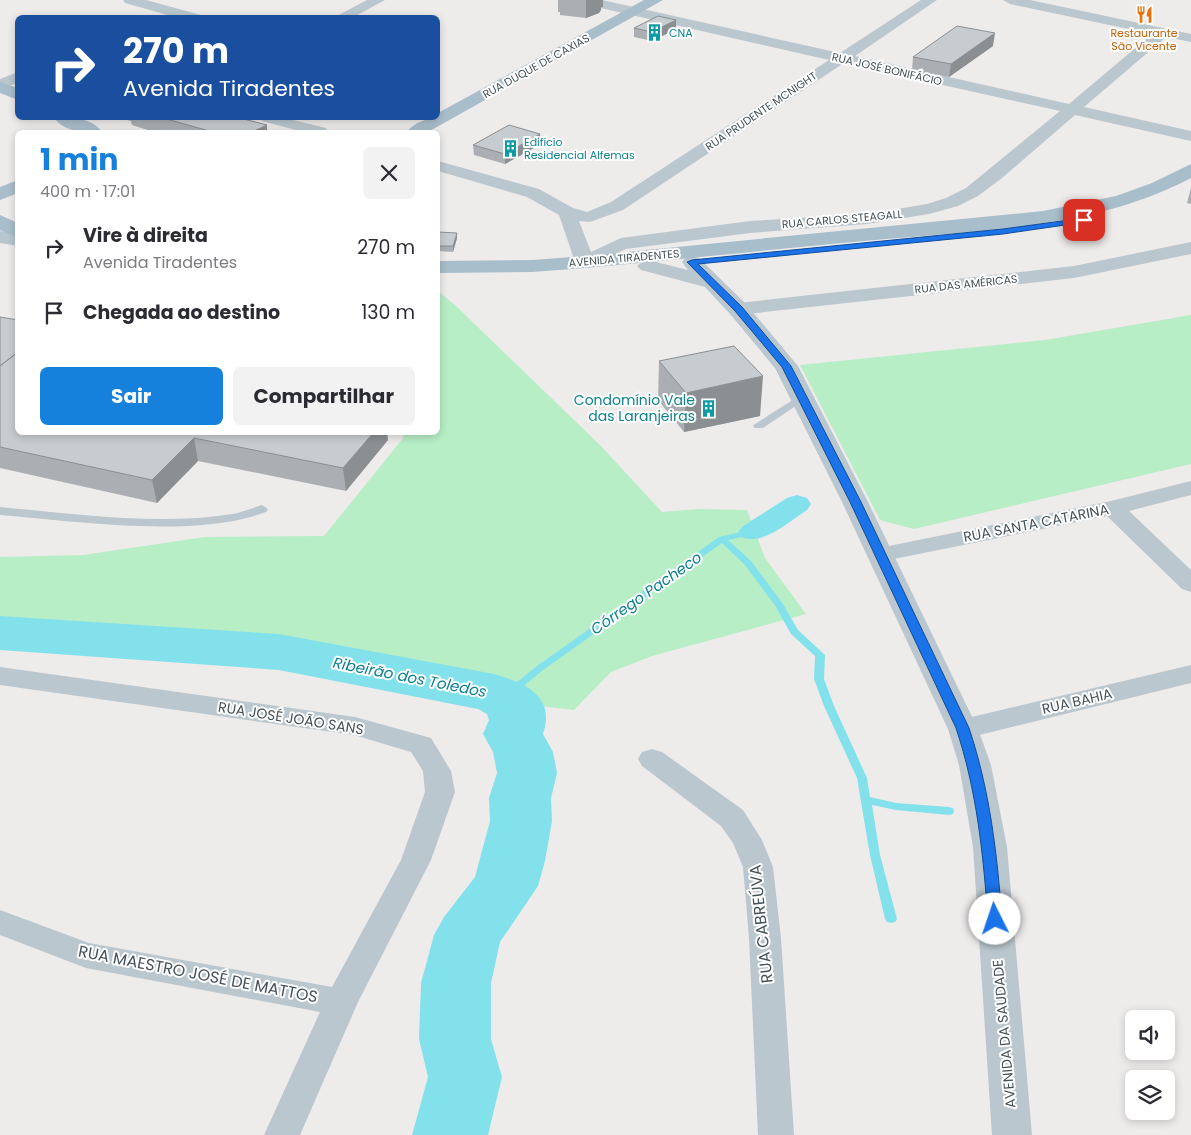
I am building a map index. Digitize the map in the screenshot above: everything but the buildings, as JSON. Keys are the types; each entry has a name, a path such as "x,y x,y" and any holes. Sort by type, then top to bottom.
{"main road":[{"name":"RUA DUQUE DE CAXIAS","path":"440,119 656,0"},
{"path":"0,85 15,93"},
{"path":"67,120 89,130"},
{"name":"RUA DUQUE DE CAXIAS","path":"420,130 438,120"},
{"name":"AVENIDA TIRADENTES","path":"440,279 528,276 1034,218 1106,204 1163,185 1191,170"},
{"name":"AVENIDA TIRADENTES","path":"440,267 532,266 585,262 692,262 1044,227 1120,212 1153,202 1191,186"},
{"path":"0,194 15,187"}],"street":[{"path":"130,0 169,15 196,10"},
{"path":"346,15 378,0"},
{"name":"RUA JOSÉ BONIFÁCIO","path":"583,0 1073,110 1188,133"},
{"name":"RUA PRUDENTE MCNIGHT","path":"590,217 617,206 930,0"},
{"path":"1010,0 1191,38"},
{"name":"RUA CARLOS STEAGALL","path":"585,262 621,244 750,227 867,218 944,204 972,192 1073,110 1163,32"},
{"path":"0,85 15,78"},
{"path":"275,120 313,130"},
{"path":"440,167 533,193 567,212 590,217 604,234 621,244"},
{"path":"567,212 585,262"},
{"name":"RUA DAS AMÉRICAS","path":"738,309 1074,272 1191,248"},
{"name":"AVENIDA DA SAUDADE","path":"655,261 677,272 715,284"},
{"name":"AVENIDA DA SAUDADE","path":"692,262 738,309 786,366 855,502 963,728 975,765 990,847 1012,1135"},
{"name":"RUA SANTA CATARINA","path":"879,555 1112,508 1191,488"},
{"path":"1112,508 1191,584"},
{"name":"RUA BAHIA","path":"963,728 1191,674"},
{"name":"RUA JOSÉ JOÃO SANS","path":"0,676 354,726 421,745 437,771 440,792 416,860 341,1002 282,1135"},
{"name":"RUA CABREÚVA","path":"652,759 732,818 747,840 758,867 765,938 776,1135"},
{"name":"RUA MAESTRO JOSÉ DE MATTOS","path":"0,922 86,955 341,1002"}],"lane":[{"path":"760,426 802,397"},
{"path":"0,511 138,523 244,517 262,509"}],"green space":[{"path":"440,293 600,445 662,512 698,509 747,510 765,558 806,614 652,656 611,672 574,710 513,703 494,693 278,652 0,633 0,557 83,555 205,537 324,536 404,437 402,435 440,435"},
{"path":"1191,315 1191,464 914,529 880,520 800,365 1045,340"}],"waterway":[{"name":"Córrego Pacheco","path":"722,539 753,532 797,504"},
{"name":"Córrego Pacheco","path":"753,532 797,504"},
{"name":"Córrego Pacheco","path":"513,703 515,688 540,668 722,539"},
{"path":"722,539 748,563 780,606 794,632 820,655 819,679 829,706 862,778 875,855 891,919"},
{"name":"Ribeirão dos Toledos","path":"0,633 279,652 494,693 513,703 518,720 513,734 523,752 527,773 520,798 521,821 513,861 505,886 468,935 456,983 455,1039 465,1077 450,1135"},
{"path":"866,799 886,805 949,811"}],"place":[{"name":"Restaurante São Vicente","path":"1144,15"},
{"name":"CNA","path":"655,33"},
{"name":"Edifício Residencial Alfemas","path":"510,148"},
{"name":"Condomínio Vale das Laranjeiras","path":"709,408"}],"route":[{"path":"995,919 990,847 985,812 975,765 963,728 879,555 867,526 786,366 738,309 692,262 1003,232 1084,220"}]}
